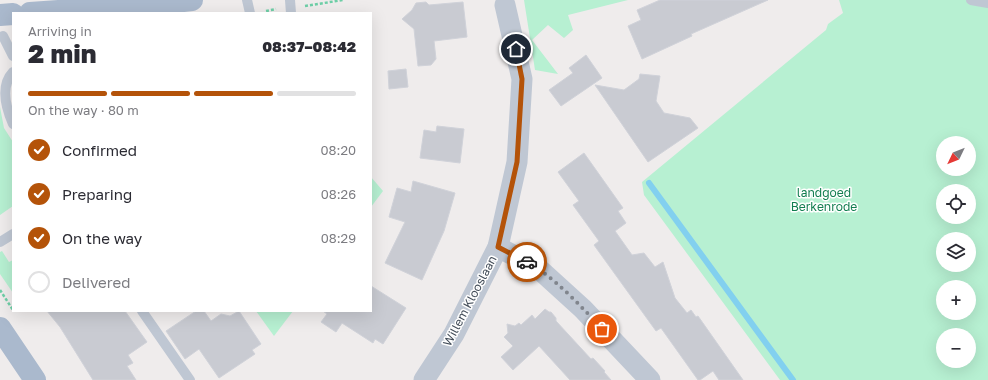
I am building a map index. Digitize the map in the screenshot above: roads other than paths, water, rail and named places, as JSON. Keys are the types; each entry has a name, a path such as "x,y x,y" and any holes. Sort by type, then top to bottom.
{"main road":[{"path":"42,12 192,0"},
{"path":"2,26 12,15"},
{"path":"0,328 35,380"}],"street":[{"name":"Willem Klooslaan","path":"424,380 454,334 498,247 517,162 522,79 506,5"},
{"path":"498,247 539,269 583,308 650,380"}],"lane":[{"path":"247,0 250,12"},
{"path":"290,0 291,12"},
{"path":"971,0 988,3"},
{"path":"2,26 12,53"},
{"path":"12,73 8,76 4,89 6,108 12,122"},
{"path":"0,242 12,235"},
{"path":"143,312 190,380"}],"waterway":[{"path":"649,183 793,380"}],"park label":[{"name":"landgoed Berkenrode","path":"824,200"}]}
